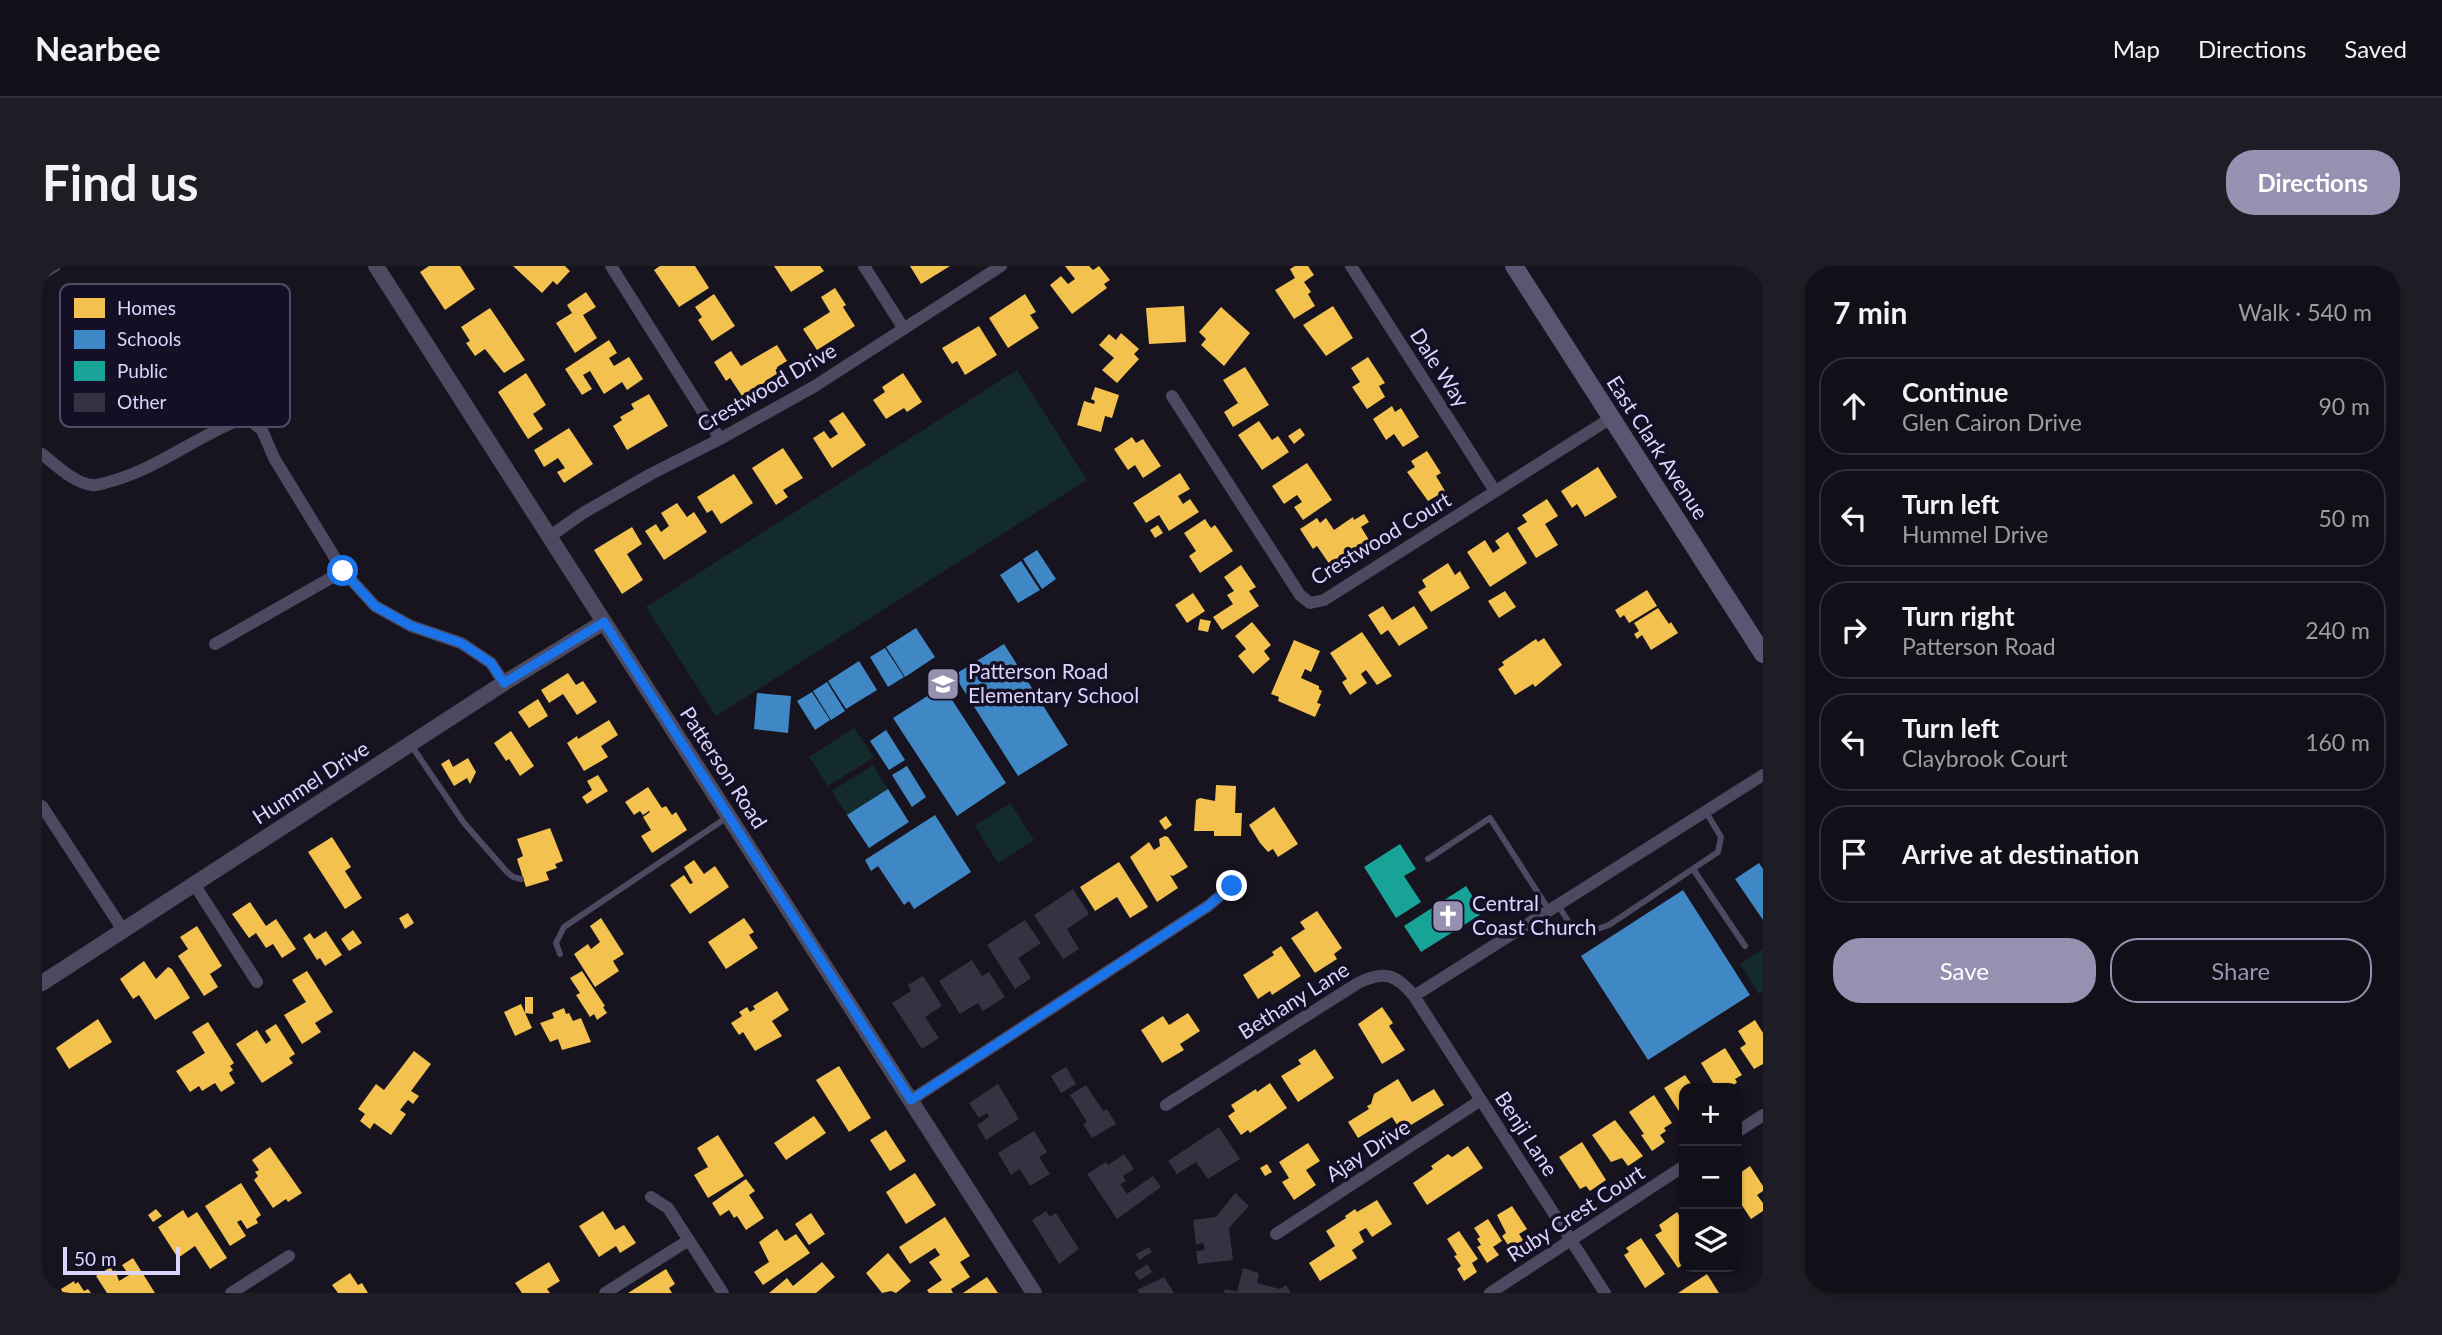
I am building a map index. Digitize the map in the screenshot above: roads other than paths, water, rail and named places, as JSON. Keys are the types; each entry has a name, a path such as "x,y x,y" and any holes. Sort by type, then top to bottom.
{"main road":[{"name":"East Clark Avenue","path":"1514,266 1763,654"}],"street":[{"path":"42,274 55,266"},
{"name":"Patterson Road","path":"376,266 1034,1293"},
{"path":"611,266 720,439"},
{"path":"864,266 904,329"},
{"name":"Crestwood Drive","path":"549,537 583,513 651,474 815,386 1000,266"},
{"name":"Dale Way","path":"1351,266 1495,491"},
{"name":"Crestwood Court","path":"1172,396 1300,594 1310,603 1324,600 1611,418"},
{"path":"42,454 66,474 92,486 121,478 178,453 222,427"},
{"path":"258,427 274,458 343,571 375,606 411,626 461,643 491,663 504,683"},
{"path":"215,644 343,571"},
{"name":"Hummel Drive","path":"42,983 504,683 604,622"},
{"path":"1414,996 1763,775"},
{"path":"42,806 124,930"},
{"path":"194,884 257,982"},
{"path":"911,1100 1208,906 1232,886"},
{"name":"Bethany Lane","path":"1166,1105 1373,976 1388,975 1402,981 1414,996"},
{"name":"Benji Lane","path":"1414,996 1605,1293"},
{"name":"Ajay Drive","path":"1276,1234 1481,1100"},
{"path":"1742,1129 1763,1115"},
{"name":"Ruby Crest Court","path":"1490,1293 1679,1169"},
{"path":"651,1197 668,1208 723,1293"},
{"path":"605,1293 690,1240"},
{"path":"231,1293 289,1256"}],"lane":[{"path":"410,744 464,823 507,872 521,879"},
{"path":"1428,859 1490,818 1553,908 1573,929 1583,933 1609,925 1718,852 1721,837 1705,811"},
{"path":"560,954 556,943 565,927 728,816"},
{"path":"1693,869 1745,946"}],"place":[{"name":"Patterson Road Elementary School","path":"943,684"},
{"name":"Central Coast Church","path":"1448,916"}]}
